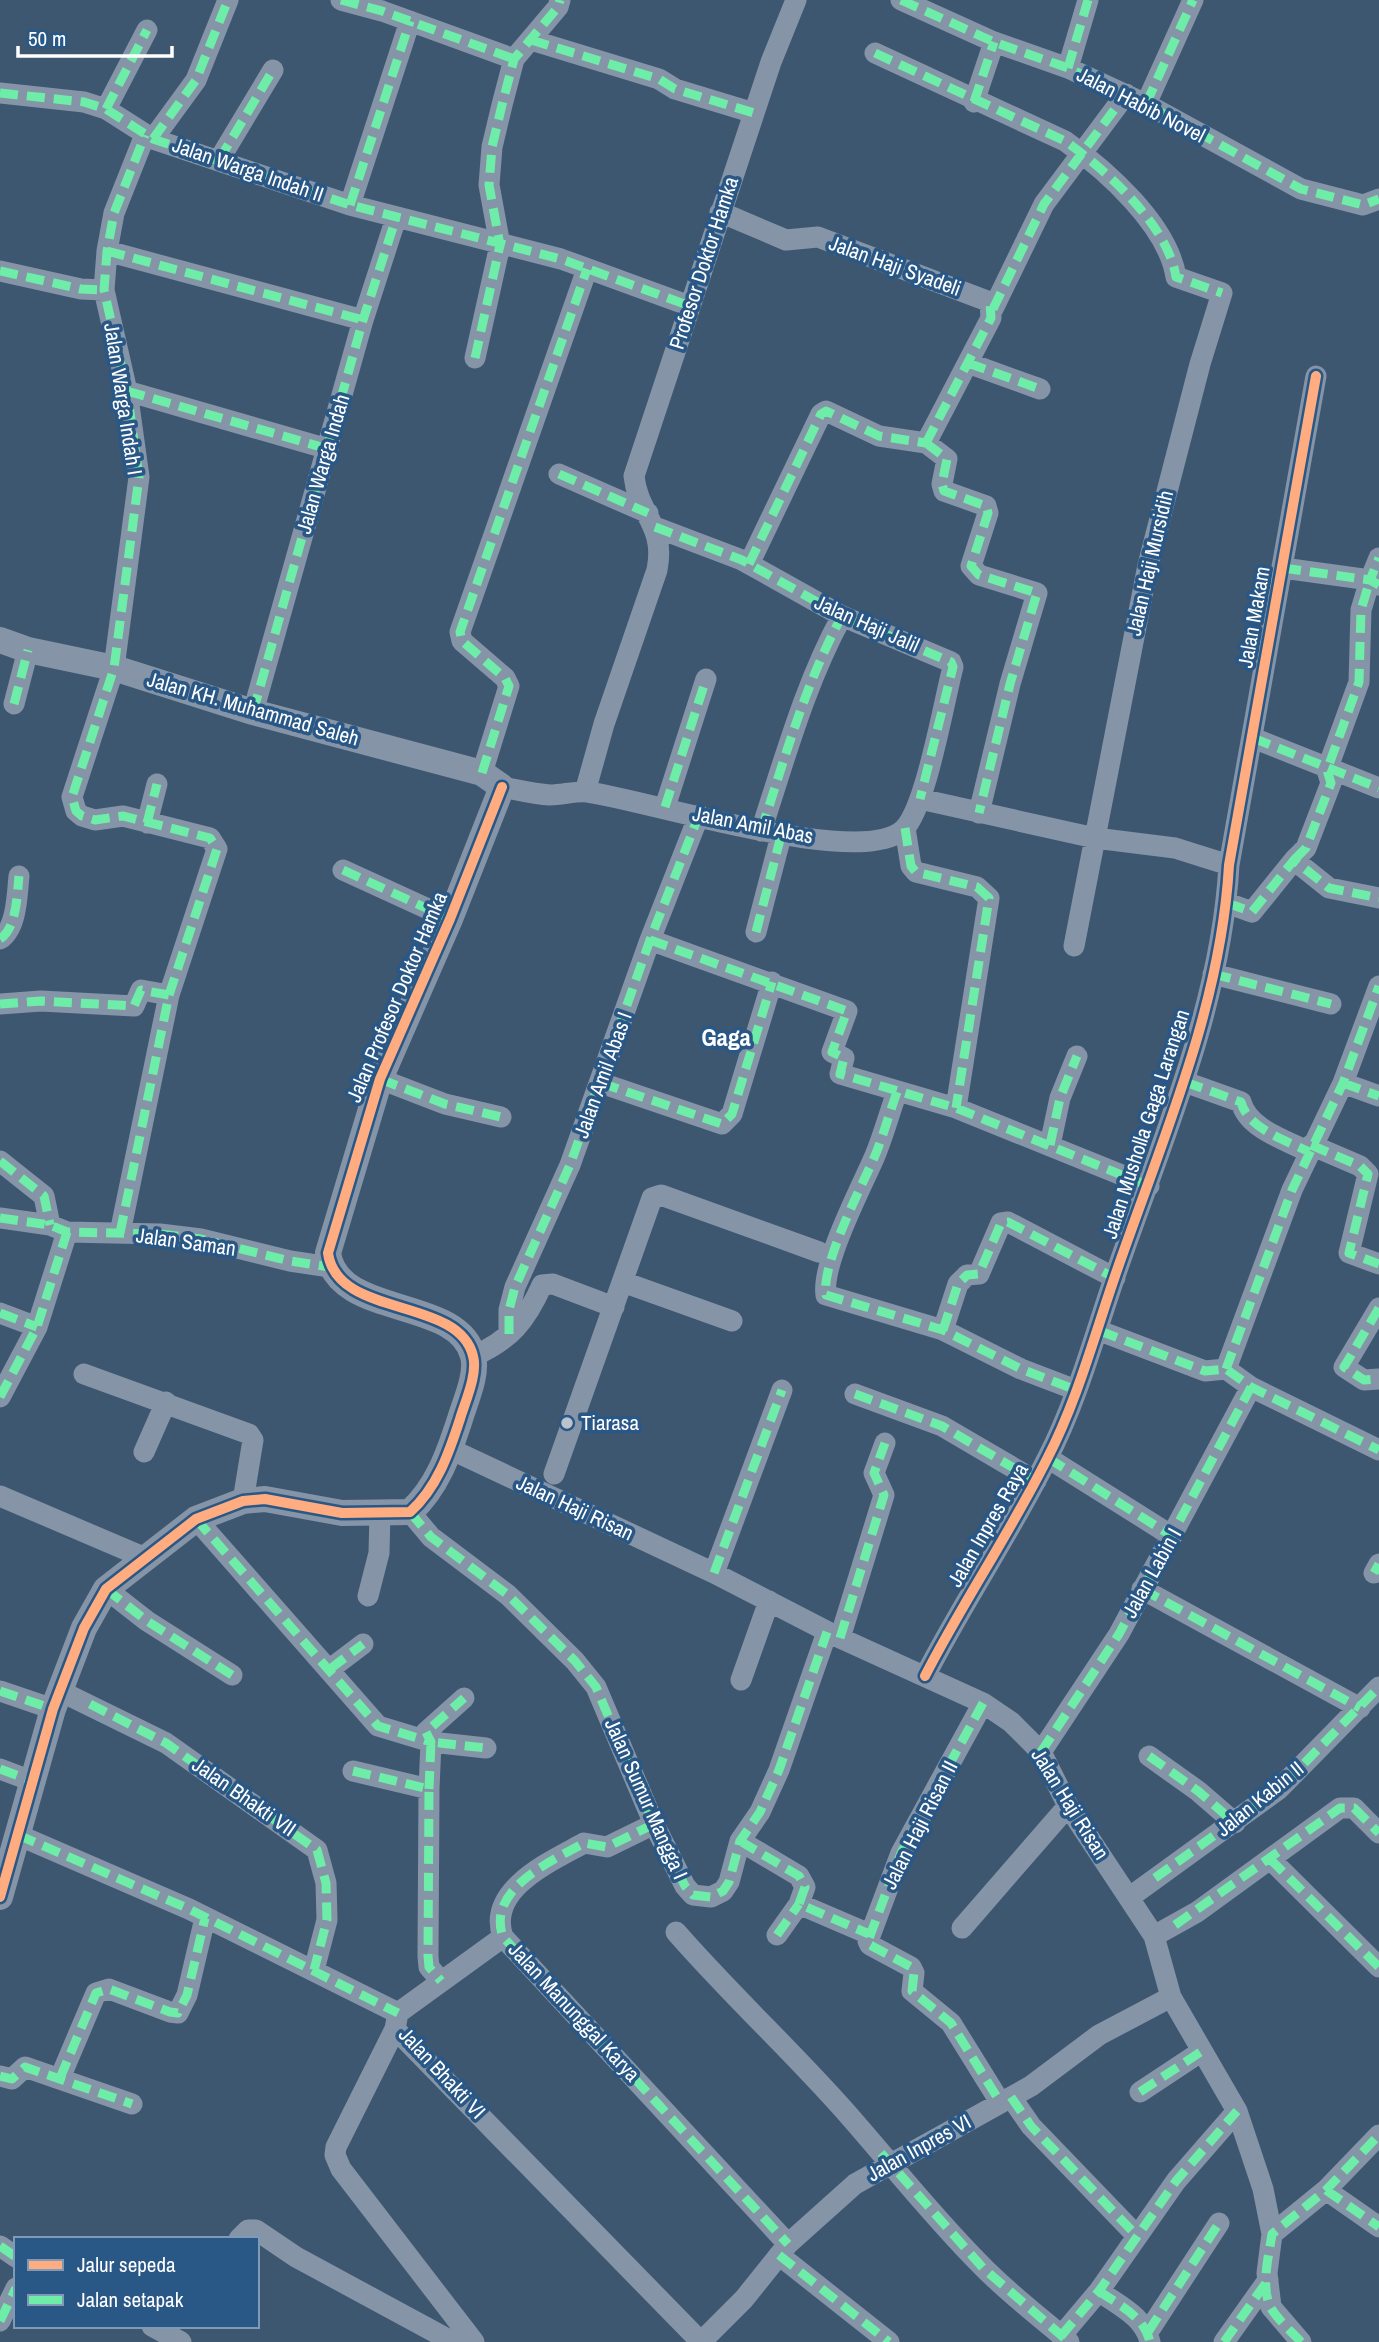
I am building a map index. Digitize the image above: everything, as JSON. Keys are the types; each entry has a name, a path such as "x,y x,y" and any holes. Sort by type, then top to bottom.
{"street":[{"name":"Jalan Warga Indah I","path":"147,823 123,816 95,820 76,811 72,797 114,668 139,477 127,391 104,290 107,251 114,213 149,137 196,80 228,0"},
{"path":"341,0 410,21 514,59"},
{"path":"475,358 500,245 489,185 492,147 514,59 558,7 560,0"},
{"name":"Profesor Doktor Hamka","path":"585,792 604,724 657,570 661,550 652,520 636,491 634,476 720,212 796,0"},
{"name":"Jalan Habib Novel","path":"901,0 994,42 1068,68 1126,94 1301,189 1363,205 1379,199"},
{"path":"1068,68 1088,0"},
{"path":"1146,104 1193,0"},
{"path":"350,205 410,21"},
{"path":"106,109 147,30"},
{"path":"531,40 754,113"},
{"path":"974,102 994,42"},
{"path":"875,53 974,102 1065,141 1082,153"},
{"path":"219,159 272,70"},
{"name":"Jalan Warga Indah II","path":"0,93 84,102 106,109 149,137 350,205 500,245 561,258 690,306"},
{"path":"926,443 968,363 991,306 1044,204 1126,94"},
{"name":"Jalan Haji Mursidih","path":"1074,946 1147,565 1200,364 1222,293 1176,277 1174,260 1143,212 1082,153"},
{"name":"Jalan Haji Syadeli","path":"720,212 786,240 818,237 991,306"},
{"name":"Jalan Warga Indah","path":"253,712 363,320 396,218"},
{"path":"107,251 363,320"},
{"path":"492,780 509,686 505,678 461,641 460,632 587,269"},
{"path":"0,271 81,289 104,290"},
{"path":"968,363 1040,389"},
{"name":"Jalan Makam","path":"1229,864 1316,376"},
{"path":"127,391 328,449"},
{"path":"749,564 821,414 826,411 879,436 926,443 947,459 942,484 944,491 986,506 988,513 971,566 979,576 1037,593 1010,684 979,813"},
{"name":"Jalan Haji Jalil","path":"559,474 749,564 842,616 946,659 953,667 920,799"},
{"path":"1227,903 1252,912 1306,848 1331,783 1327,770 1359,682 1361,610 1375,582 1379,558"},
{"path":"1283,568 1375,582"},
{"path":"756,932 771,833 799,711 821,654 842,616"},
{"name":"Jalan KH. Muhammad Saleh","path":"0,640 28,650 114,668 253,712 492,780"},
{"path":"14,704 28,650"},
{"path":"665,807 706,679"},
{"path":"1253,738 1327,770 1379,788"},
{"name":"Jalan Amil Abas","path":"492,780 550,795 585,792 665,807 771,833 827,840 886,840 905,828"},
{"name":"Jalan Profesor Doktor Hamka","path":"330,1267 330,1240 380,1079 450,919 492,780"},
{"path":"120,1233 169,995 217,849 210,838 147,823 157,784"},
{"path":"956,1108 989,898 977,887 916,872 911,866 905,828 920,799 1095,838 1175,848 1229,864"},
{"name":"Jalan Amil Abas I","path":"509,1334 509,1310 514,1287 570,1165 650,940 699,815"},
{"path":"1294,860 1329,888 1379,898"},
{"name":"Jalan Musholla Gaga Larangan","path":"1076,1390 1100,1331 1115,1278 1185,1082 1213,974 1227,903 1229,864"},
{"path":"343,870 450,919"},
{"path":"0,939 8,930 14,914 19,876"},
{"path":"650,940 847,1011 832,1052 844,1058 840,1074 956,1108 1149,1186"},
{"path":"1213,974 1331,1004"},
{"path":"601,1083 722,1124 732,1114 772,982"},
{"path":"1226,1369 1310,1149 1343,1083 1379,986"},
{"path":"0,1004 41,1001 134,1006 141,990 169,995"},
{"path":"1050,1145 1060,1098 1077,1056"},
{"path":"380,1079 444,1104 501,1117"},
{"path":"1185,1082 1241,1102 1243,1111 1258,1126 1310,1149 1360,1166 1368,1174 1349,1253 1379,1264"},
{"path":"1343,1083 1379,1096"},
{"path":"897,1092 873,1158 853,1200 834,1257 826,1295 943,1330 1021,1369 1076,1390"},
{"path":"0,1161 44,1196 58,1229 37,1327 0,1397"},
{"path":"554,1474 652,1198 662,1195 819,1252"},
{"name":"Jalan Saman","path":"0,1218 58,1229 201,1239 290,1261 330,1267"},
{"path":"943,1330 958,1284 967,1275 979,1275 1001,1223 1008,1222 1115,1278"},
{"path":"0,1897 57,1700 84,1628 106,1589 143,1557 196,1519 243,1502 264,1499 342,1513 410,1512 430,1489 450,1449 471,1380 474,1356 461,1335 440,1320 376,1299 348,1285 330,1267"},
{"path":"623,1282 732,1321"},
{"path":"474,1356 501,1344 529,1315 542,1285 553,1284 614,1307"},
{"path":"1379,1308 1344,1367 1364,1380 1379,1379"},
{"path":"0,1313 37,1327"},
{"path":"1100,1331 1205,1371 1226,1369 1251,1387 1379,1450"},
{"path":"84,1374 249,1434 253,1440 243,1502"},
{"name":"Jalan Labin I","path":"1041,1752 1100,1665 1251,1387"},
{"path":"714,1573 782,1390"},
{"name":"Jalan Inpres Raya","path":"925,1676 1036,1481 1076,1390"},
{"path":"855,1394 942,1426 1036,1481"},
{"path":"144,1452 166,1402"},
{"name":"Jalan Sumur Mangga I","path":"410,1512 431,1537 508,1595 575,1661 596,1687 654,1824 685,1885 693,1895 711,1897 723,1891 729,1882 740,1841 760,1812 834,1635 884,1495 874,1473 885,1443"},
{"name":"Jalan Haji Risan","path":"450,1449 714,1573 834,1635 983,1703 1011,1722 1041,1752 1068,1806 1154,1936 1171,1997 1237,2111 1264,2189 1272,2234 1268,2280 1271,2307 1301,2342"},
{"path":"1048,1458 1172,1535"},
{"path":"0,1496 143,1557"},
{"path":"368,1595 377,1561 380,1513"},
{"path":"196,1519 378,1726 431,1742 486,1748"},
{"path":"106,1589 147,1621 232,1675"},
{"path":"1142,1589 1360,1707"},
{"path":"741,1680 769,1601"},
{"path":"330,1669 363,1644"},
{"name":"Jalan Kabin II","path":"1130,1897 1279,1789 1379,1687"},
{"name":"Jalan Bhakti VII","path":"0,1691 57,1700 166,1743 317,1850 326,1883 327,1920 314,1970"},
{"path":"441,1981 429,1967 428,1955 431,1742 426,1732 464,1698"},
{"name":"Jalan Haji Risan II","path":"869,1934 901,1853 983,1703"},
{"path":"1149,1756 1198,1791 1235,1823"},
{"path":"0,1769 32,1782"},
{"path":"353,1771 429,1789"},
{"path":"962,1928 1068,1806"},
{"path":"1154,1936 1198,1912 1346,1806 1354,1808 1379,1833"},
{"name":"Jalan Manunggal Karya","path":"654,1824 607,1847 584,1843 524,1879 503,1910 500,1928 503,1937 784,2250 889,2342"},
{"name":"Jalan Bhakti VI","path":"18,1836 205,1918 314,1970 397,2021 701,2342"},
{"path":"740,1841 799,1876 805,1888 799,1904 777,1935"},
{"path":"1270,1859 1379,1968"},
{"path":"799,1904 869,1934 870,1945 911,1967 914,1972 912,1991 951,2023 1006,2100 1137,2236"},
{"path":"60,2078 96,1993 108,1989 170,2012 178,2012 187,1995 205,1918"},
{"path":"676,1932 730,1994 843,2109 887,2164 984,2268 1065,2339 1176,2181 1237,2111"},
{"path":"474,2342 341,2169 335,2155 397,2021 441,1981 503,1937"},
{"name":"Jalan Inpres VI","path":"701,2342 744,2299 784,2250 836,2198 887,2164 931,2143 1031,2086 1099,2035 1171,1997"},
{"path":"1140,2092 1202,2051"},
{"path":"0,2076 12,2079 24,2067 132,2104"},
{"path":"1272,2234 1326,2190 1379,2135"},
{"path":"1326,2190 1379,2227"},
{"path":"1149,2337 1219,2223"},
{"path":"241,2237 248,2230 266,2235 296,2257 453,2342"},
{"path":"1224,2342 1268,2280"},
{"path":"1099,2291 1141,2320 1149,2337"},
{"path":"0,2321 14,2292"},
{"path":"156,2328 181,2342"}],"marked path":[{"path":"153,139 196,80 228,0"},
{"path":"341,0 382,11 514,59"},
{"path":"475,358 500,245 489,185 492,147 514,59 558,7 560,0"},
{"path":"901,0 994,42 1068,68 1146,104 1301,189 1363,205 1379,199"},
{"path":"1068,68 1088,0"},
{"path":"1146,104 1193,0"},
{"path":"350,205 410,21"},
{"path":"106,109 147,30"},
{"path":"531,40 659,79 675,89 754,113"},
{"path":"974,102 994,42"},
{"path":"875,53 1065,141 1099,167 1133,200 1161,238 1171,257 1176,277 1222,293"},
{"path":"219,160 273,70"},
{"path":"0,93 84,102 106,109 153,139 350,205 561,259 690,306"},
{"path":"993,309 1044,204 1126,94"},
{"path":"120,1233 169,995 217,849 210,838 123,816 95,820 82,816 76,811 72,797 114,668 139,477 127,391 104,290 114,213 145,135"},
{"path":"253,712 363,320 396,218"},
{"path":"107,251 363,320"},
{"path":"482,773 509,686 505,678 462,641 460,632 587,269"},
{"path":"0,271 81,289 104,290"},
{"path":"926,443 991,318 990,302"},
{"path":"968,363 1040,389"},
{"path":"127,391 328,449"},
{"path":"749,564 821,414 826,411 879,436 926,443"},
{"path":"926,443 947,459 942,484 944,491 986,506 988,513 971,566 979,575 1037,593 1010,684 979,813"},
{"path":"559,474 648,513"},
{"path":"655,527 742,560 842,616 951,662 953,667 920,799"},
{"path":"1283,568 1370,580 1379,558"},
{"path":"1294,860 1306,848 1331,783 1327,770 1359,682 1361,610 1370,580 1379,585"},
{"path":"761,831 806,695 842,616"},
{"path":"14,704 28,650"},
{"path":"665,807 706,679"},
{"path":"1253,738 1379,788"},
{"path":"147,823 157,784"},
{"path":"509,1334 509,1310 515,1287 570,1165 650,940 699,815"},
{"path":"905,828 911,866 916,872 977,887 989,898 956,1108"},
{"path":"756,932 781,836"},
{"path":"1227,903 1252,912 1294,860 1329,888 1379,898"},
{"path":"343,870 450,919"},
{"path":"0,939 6,934 13,919 19,876"},
{"path":"650,940 847,1011 832,1052 844,1058 840,1074 956,1108 1149,1186"},
{"path":"1213,974 1331,1004"},
{"path":"601,1083 722,1124 732,1114 772,982"},
{"path":"1226,1369 1292,1190 1343,1083 1379,986"},
{"path":"0,1004 41,1001 134,1006 141,990 169,995"},
{"path":"1050,1145 1060,1098 1077,1056"},
{"path":"380,1079 445,1104 501,1117"},
{"path":"1185,1082 1241,1102 1251,1120 1260,1127 1309,1152"},
{"path":"1343,1083 1379,1096"},
{"path":"897,1092 877,1150 836,1246 826,1281 826,1295 943,1330 1021,1369 1076,1390"},
{"path":"1311,1145 1360,1166 1368,1174 1349,1253 1379,1264"},
{"path":"0,1161 44,1196 50,1225"},
{"path":"0,1218 50,1225 67,1232 160,1234 201,1239 290,1261 330,1267"},
{"path":"943,1330 958,1284 967,1275 979,1274 1001,1223 1008,1222 1115,1278"},
{"path":"0,1397 37,1327 67,1232"},
{"path":"1379,1308 1344,1367 1364,1380 1379,1379"},
{"path":"0,1313 37,1327"},
{"path":"1100,1331 1205,1371 1226,1369 1251,1387 1379,1450"},
{"path":"1041,1752 1119,1634 1251,1387"},
{"path":"714,1573 782,1390"},
{"path":"855,1394 942,1426 1036,1481"},
{"path":"840,1638 884,1495 874,1473 885,1443"},
{"path":"1048,1458 1172,1536"},
{"path":"410,1512 431,1537 508,1595 575,1661 596,1687 654,1824 685,1886 693,1895 711,1897 723,1891 729,1882 740,1841 760,1812 779,1770 827,1632"},
{"path":"196,1519 378,1726 431,1742 426,1732 464,1698"},
{"path":"1374,1573 1379,1564"},
{"path":"106,1589 147,1621 232,1675"},
{"path":"1142,1589 1360,1708"},
{"path":"330,1669 363,1644"},
{"path":"1155,1878 1279,1789 1379,1687"},
{"path":"0,1691 53,1709"},
{"path":"983,1703 901,1853 868,1941 870,1945 911,1967 914,1973 912,1991 951,2023 1000,2102"},
{"path":"90,1704 166,1743 317,1850 326,1883 327,1920 314,1970"},
{"path":"429,1789 431,1742 486,1748"},
{"path":"1149,1756 1198,1791 1235,1823"},
{"path":"0,1769 32,1781"},
{"path":"353,1771 429,1789 428,1956 429,1967 441,1981"},
{"path":"1175,1925 1340,1808 1354,1808 1379,1833"},
{"path":"654,1824 607,1847 584,1843 525,1879 504,1905 500,1920 503,1937 788,2244"},
{"path":"18,1835 189,1909 398,2013"},
{"path":"740,1841 799,1876 805,1887 799,1904 869,1934"},
{"path":"1270,1859 1379,1967"},
{"path":"777,1935 799,1904"},
{"path":"60,2078 96,1993 109,1989 178,2013 187,1995 205,1918"},
{"path":"1140,2092 1202,2051"},
{"path":"0,2076 12,2079 25,2067 132,2104"},
{"path":"1011,2097 1031,2126 1137,2236"},
{"path":"1061,2336 1099,2291 1176,2181 1237,2111"},
{"path":"1301,2342 1277,2317 1268,2300 1266,2271 1272,2234 1326,2190 1379,2135"},
{"path":"881,2153 983,2268 1069,2342"},
{"path":"1326,2190 1379,2227"},
{"path":"1148,2332 1219,2223"},
{"path":"0,2246 14,2256"},
{"path":"779,2255 889,2342"},
{"path":"1224,2342 1268,2280"},
{"path":"1099,2291 1137,2318 1150,2342"},
{"path":"0,2321 14,2292"}],"cycle path":[{"path":"925,1676 1018,1514 1058,1437 1169,1125 1202,1023 1224,918 1229,865 1316,376"},
{"path":"0,1897 53,1709 84,1628 106,1589 196,1519 243,1501 265,1499 342,1513 410,1512 428,1492 441,1469 468,1396 473,1356 463,1337 446,1324 374,1299 352,1288 336,1274 328,1253 380,1079 450,919 502,787"}],"place":[{"name":"Tiarasa","path":"567,1423"}],"district":[{"name":"Gaga","path":"726,1038"}]}
